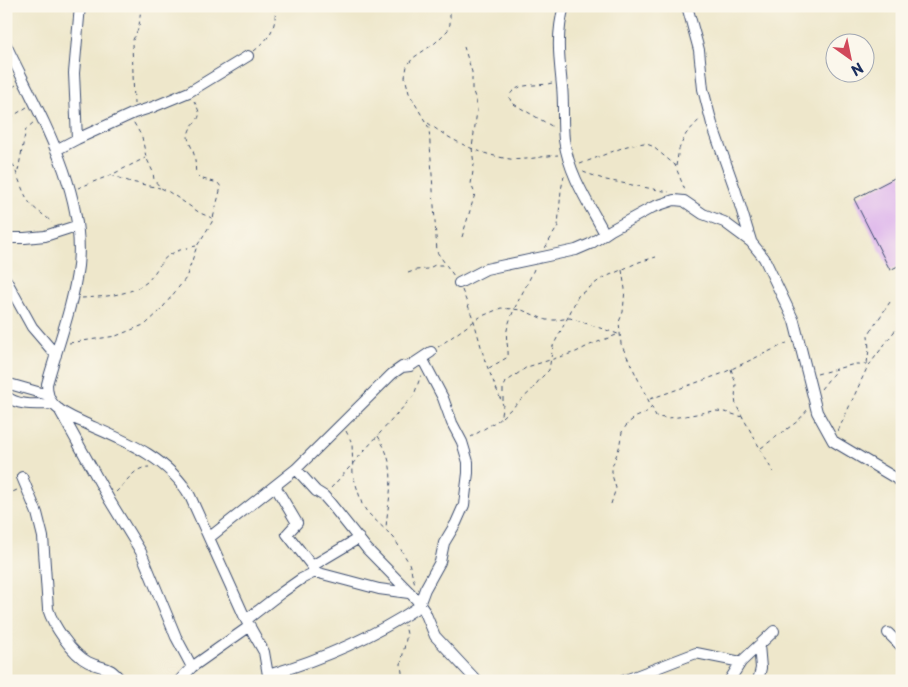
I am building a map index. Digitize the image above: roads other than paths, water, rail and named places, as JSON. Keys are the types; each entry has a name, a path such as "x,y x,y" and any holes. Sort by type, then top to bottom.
{"street":[{"path":"77,139 74,74 80,6"},
{"path":"564,6 558,42 562,80 564,138 581,192 605,234"},
{"path":"687,6 699,50 703,89 717,140 751,242"},
{"path":"6,46 56,150 70,190 76,226 78,267 72,298 47,384 48,395 141,552 173,629 192,667"},
{"path":"56,150 134,113 154,107 189,92 248,56"},
{"path":"459,283 486,269 576,250 653,207 674,200 688,203 704,214 721,220 751,242 764,258 794,321 820,419 833,440 902,482"},
{"path":"6,238 34,238 76,226"},
{"path":"6,280 32,327 56,355"},
{"path":"6,396 14,402 56,407 72,417 130,443 160,463 180,480 210,537 248,623 264,652 269,678 372,635 403,617 425,589 440,562 444,543 464,505 468,468 462,442 426,358 410,366 402,367 392,374 296,469 210,537"},
{"path":"6,383 48,395"},
{"path":"296,469 316,491 324,496 377,560 416,601 435,636 477,681"},
{"path":"23,482 37,513 43,537 48,603 52,620 58,631 82,658 93,664 109,668 116,673 120,681"},
{"path":"275,486 296,522 287,534 314,569 416,601"},
{"path":"179,681 192,667 248,623 288,588 359,538"},
{"path":"729,681 741,662 774,632"},
{"path":"888,633 902,647"},
{"path":"758,681 760,668 759,645"},
{"path":"624,681 696,653 741,662"}]}
